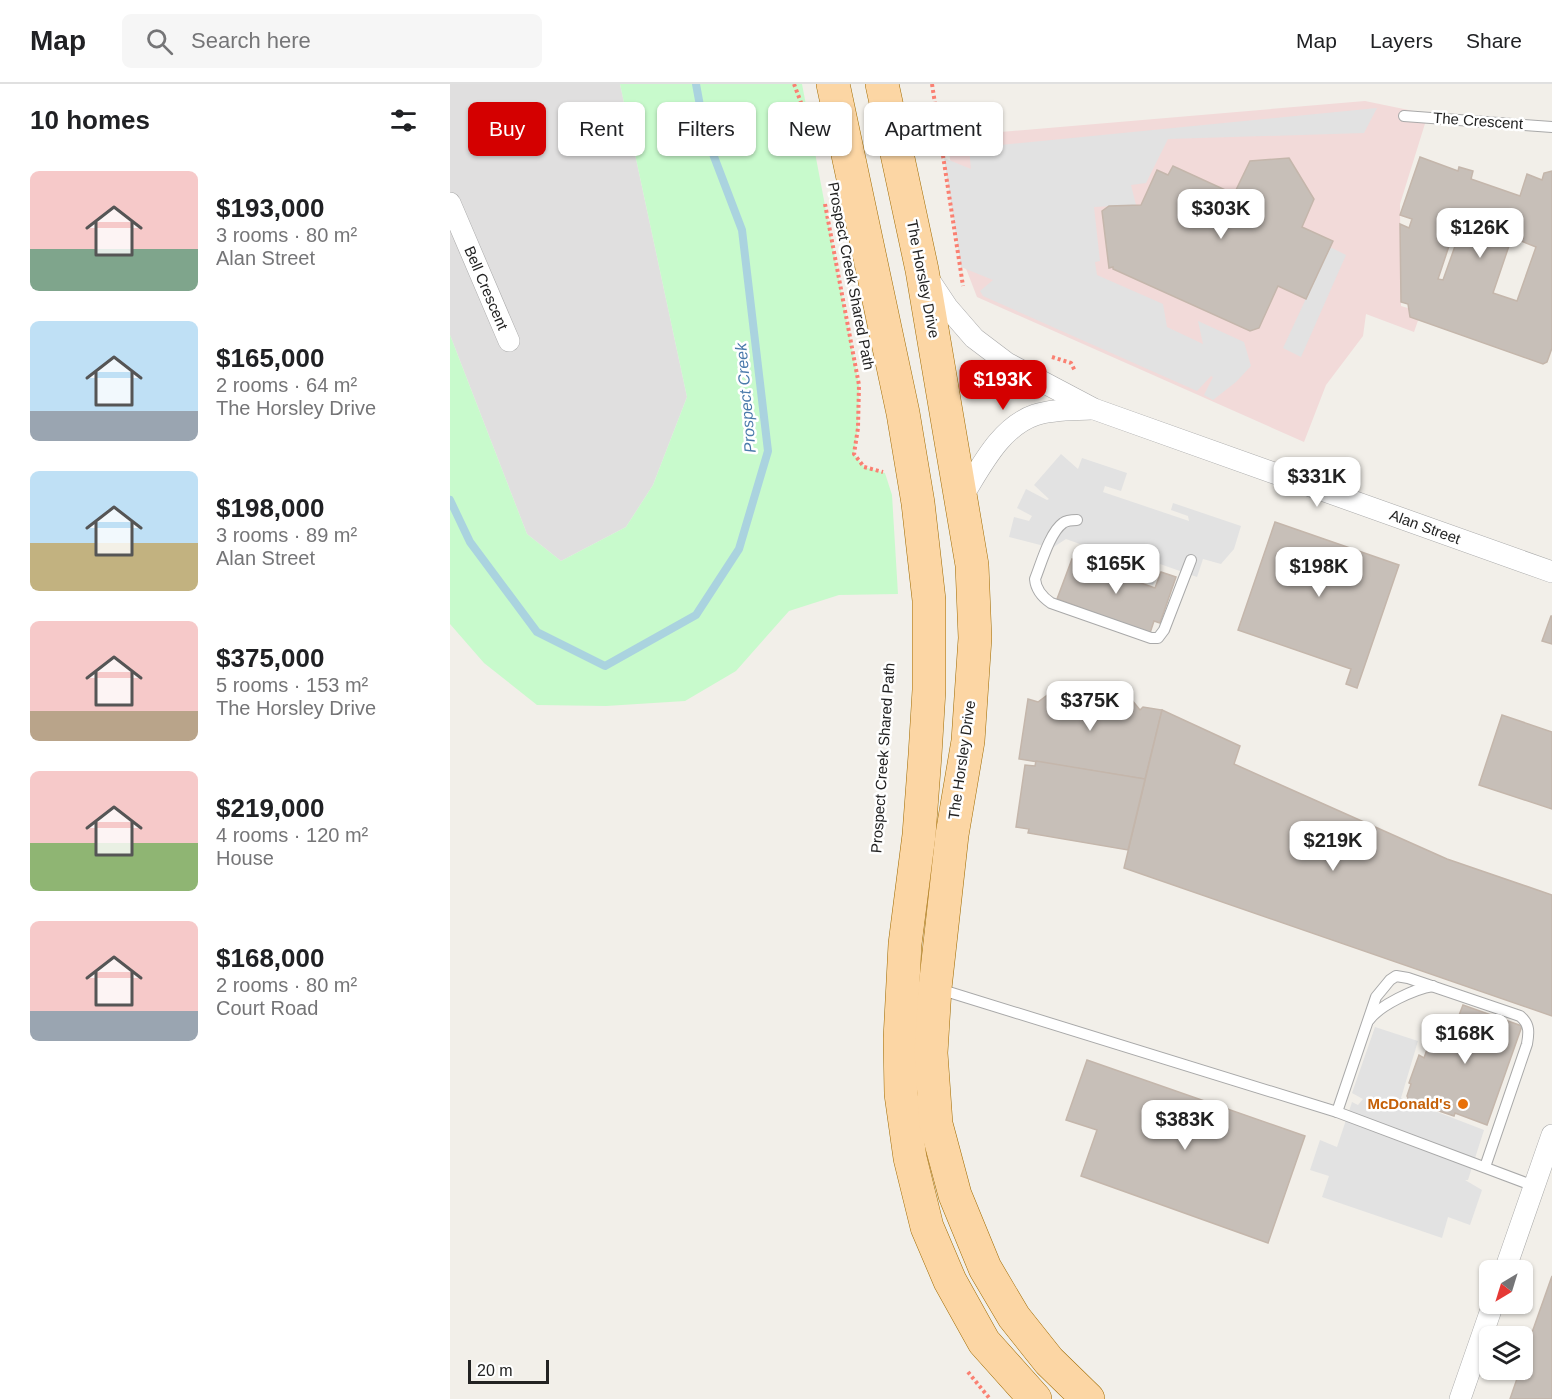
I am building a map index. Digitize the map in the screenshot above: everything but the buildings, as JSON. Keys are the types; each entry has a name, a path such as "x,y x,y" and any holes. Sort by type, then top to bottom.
{"main road":[{"path":"833,84 903,413 918,503 929,600 929,690 926,744 919,835 905,944 900,1040 901,1094 910,1158 927,1227 950,1281 984,1342 1035,1399"},
{"name":"The Horsley Drive","path":"882,84 922,270 972,565 975,639 968,741 952,835 935,988 931,1053 936,1124 955,1196 985,1268 1014,1317 1048,1361 1088,1399"}],"street":[{"name":"Bell Crescent","path":"450,203 509,340"},
{"name":"Alan Street","path":"922,270 948,308 974,338 1007,363 1094,409 1552,573"},
{"name":"Alan Street","path":"962,496 998,443 1013,427 1035,415 1094,409"},
{"path":"1508,1260 1552,1135"},
{"path":"1460,1399 1490,1314"}],"lane":[{"name":"The Crescent","path":"1404,116 1552,127"},
{"path":"1077,520 1066,521 1053,535 1035,579 1035,585 1040,594 1052,603 1151,638 1158,638 1164,630 1191,560"},
{"path":"1337,1112 1376,997 1396,976 1433,986 1520,1016 1528,1028 1527,1044 1485,1167"},
{"path":"1367,1023 1383,1007 1423,987 1433,986"},
{"path":"935,988 1337,1112 1534,1186"}],"path":[{"path":"794,84 801,102"},
{"path":"932,84 963,290"},
{"name":"Prospect Creek Shared Path","path":"824,198 859,384 858,428 854,454 864,467 885,472"},
{"path":"1050,357 1071,363 1094,409"},
{"path":"965,1367 990,1399"}],"shaded area":[{"path":"450,84 620,84 624,102 558,102 558,156 635,156 687,397 653,485 626,527 561,561 527,534 450,335"},
{"path":"1365,101 1428,114 1400,204 1401,306 1421,312 1414,332 1366,314 1363,336 1326,385 1304,442 977,297 965,266 950,156 1003,156 1003,132"},
{"path":"1377,108 1364,133 1168,139 1146,183 1131,185 1136,205 1094,207 1100,261 1095,262 1097,275 1163,304 1167,327 1203,344 1198,321 1244,342 1251,366 1236,382 1213,400 1204,395 1213,377 1211,376 1197,391 983,296 980,291 993,280 961,267 944,158 971,169 970,156 1003,156 1003,145"},
{"path":"1330,247 1346,255 1301,357 1283,348"},
{"path":"1061,454 1078,469 1082,458 1127,473 1121,491 1105,486 1103,492 1189,521 1188,516 1171,510 1173,503 1241,526 1234,549 1221,564 1203,559 1197,577 1160,564 1153,585 1104,568 1109,551 1092,545 1088,547 1066,539 1052,548 1009,537 1014,517 1029,521 1032,516 1017,508 1026,489 1049,499 1034,485"},
{"path":"1375,1027 1418,1041 1401,1098 1484,1130 1468,1180 1465,1180 1482,1190 1470,1225 1448,1217 1442,1238 1322,1197 1329,1176 1310,1170 1320,1140 1337,1147 1352,1102 1358,1105 1363,1099 1352,1093"}],"green space":[{"path":"620,84 802,84 805,102 768,102 768,156 816,156 859,385 858,428 854,454 864,467 885,473 892,495 898,594 839,595 789,611 736,671 685,701 606,706 537,705 484,663 450,624 450,335 527,534 561,561 626,527 653,485 687,397 635,156 645,156 645,102 624,102"}],"waterway":[{"name":"Prospect Creek","path":"450,500 470,542 537,632 605,666 696,615 739,549 768,451 742,230 705,133 696,84"}],"place":[{"name":"McDonald's","path":"1463,1104"}]}
